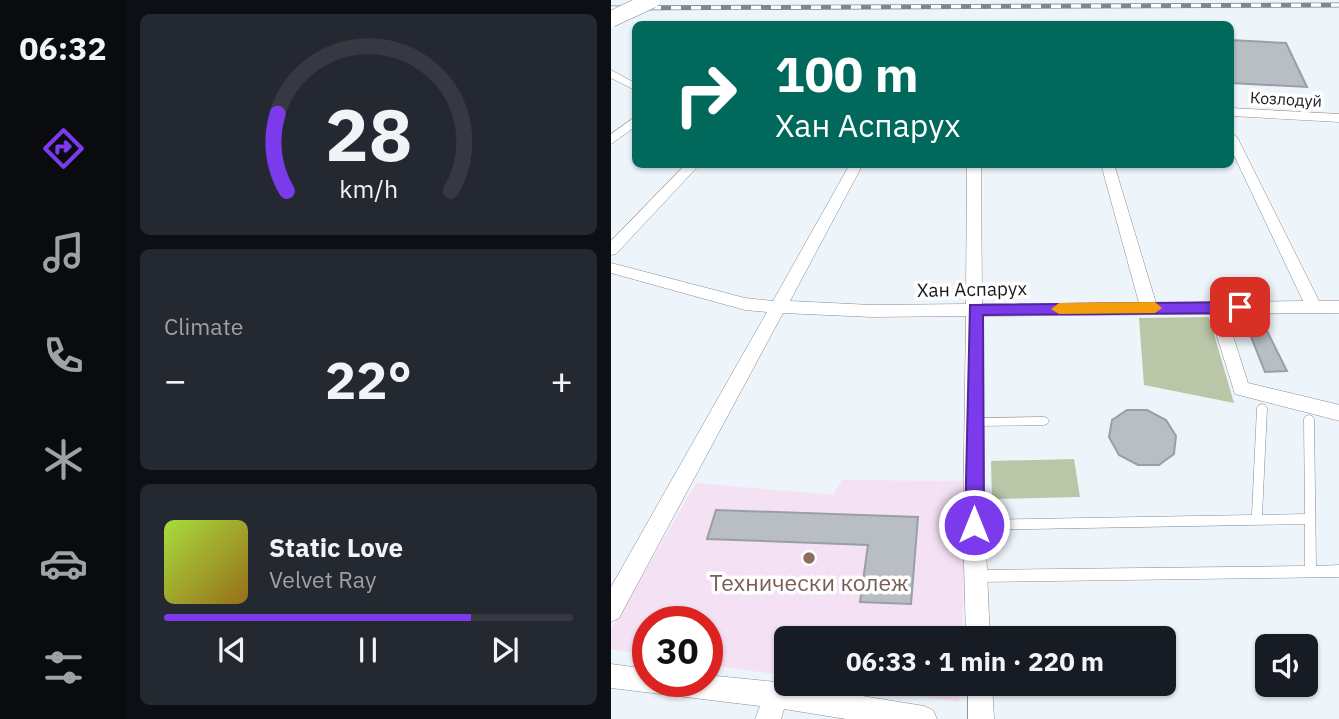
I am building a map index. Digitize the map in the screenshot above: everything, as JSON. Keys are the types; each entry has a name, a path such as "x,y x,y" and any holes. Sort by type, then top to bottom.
{"main road":[{"path":"611,19 652,0"}],"street":[{"path":"612,74 632,85"},
{"name":"Козлодуй","path":"1234,112 1339,118"},
{"path":"611,140 632,123"},
{"path":"1234,144 1313,307"},
{"path":"611,250 690,168"},
{"path":"611,610 855,168"},
{"path":"974,168 974,525 978,626"},
{"path":"1108,168 1149,308"},
{"name":"Хан Аспарух","path":"611,268 745,304 778,307 872,311 1339,307"},
{"path":"1216,307 1241,389 1339,413"},
{"path":"611,676 632,679"},
{"path":"980,696 981,719"},
{"path":"723,697 772,707 924,719"}],"lane":[{"path":"1257,520 1261,408"},
{"path":"1309,419 1311,572"},
{"path":"975,422 1044,421"},
{"path":"974,525 1310,519"},
{"path":"976,576 1339,571"}],"shaded area":[{"name":"Технически колеж","path":"842,480 967,481 962,626 774,626 774,674 723,666 723,606 632,606 632,652 611,649 611,630 696,483 833,495"},
{"path":"920,696 959,696 959,702"}],"green space":[{"path":"1209,317 1234,403 1144,385 1139,318"},
{"path":"1074,459 1080,497 992,499 991,461"}],"building":[{"path":"1234,40 1286,43 1307,87 1234,83"},
{"path":"1244,319 1261,319 1287,371 1265,372"},
{"path":"1127,410 1147,410 1166,420 1176,436 1174,454 1159,465 1138,465 1119,455 1109,437 1112,420"},
{"path":"716,510 918,517 911,604 860,602 868,545 707,539"}],"railway":[{"path":"611,8 1340,5"}],"slow traffic":[{"path":"1059,309 1155,308"}],"place":[{"name":"Технически колеж","path":"809,558"}],"route":[{"path":"974,525 976,309 1240,307"}]}
